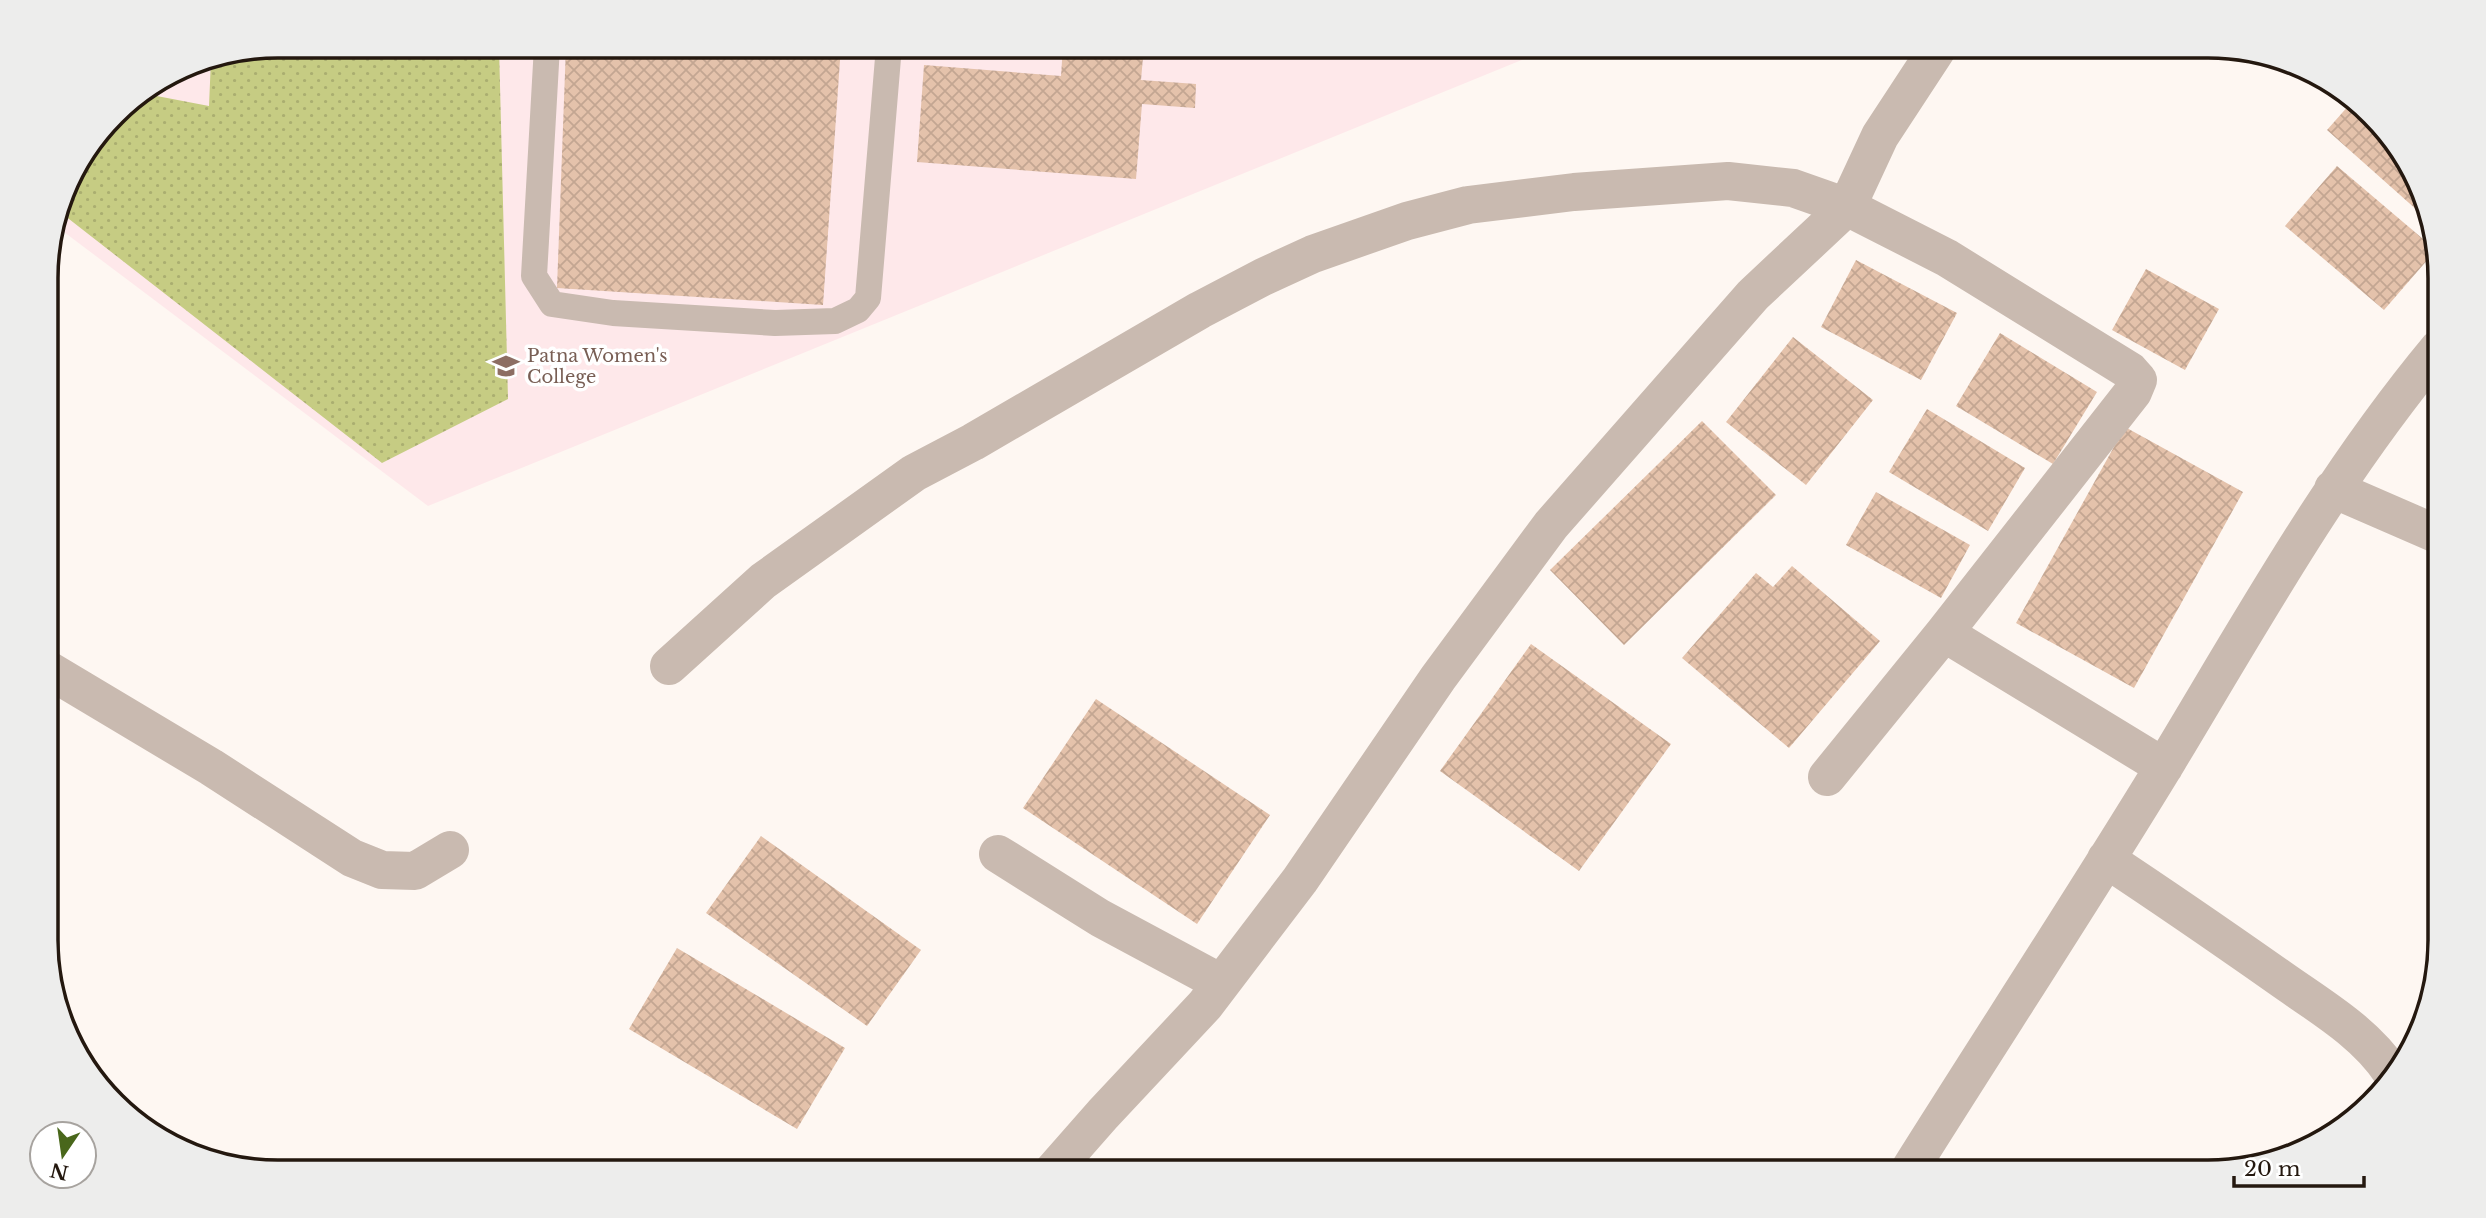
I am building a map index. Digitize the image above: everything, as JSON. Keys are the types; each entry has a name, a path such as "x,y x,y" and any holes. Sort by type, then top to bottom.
{"street":[{"path":"1062,1160 1205,1005 1300,880 1438,678 1550,525 1754,295 1847,207 1880,136 1931,58"},
{"path":"669,666 763,581 836,526 914,473 973,442 1199,310 1313,254 1407,221 1468,205 1574,192 1728,181 1793,188 1847,207 1947,258 2130,371 2138,380 2133,392 1828,777"},
{"path":"1916,1160 2164,767 2333,489 2428,361"},
{"path":"2333,489 2428,530"},
{"path":"1944,633 2164,767"},
{"path":"58,676 211,767 352,858 382,870 415,871 450,850"},
{"path":"998,854 1100,918 1221,983"},
{"path":"2106,859 2207,926 2343,1024 2368,1044 2387,1068"}],"lane":[{"path":"546,58 534,276 552,304 613,313 775,323 835,321 858,310 868,298 888,58"}],"shaded area":[{"name":"Patna Women's College","path":"278,58 1527,58 428,506 63,231 80,181 103,144 133,112 168,87 221,65"}],"green space":[{"path":"499,58 508,399 382,463 66,217 80,181 103,144 122,122 144,103 155,96 209,106 211,68 249,60"}],"building":[{"path":"566,58 840,58 823,305 557,288"},
{"path":"1062,58 1143,58 1141,80 1196,84 1195,108 1142,104 1136,179 917,162 924,65 1061,76"},
{"path":"2347,107 2353,112 2374,133 2391,156 2406,181 2417,210 2327,130"},
{"path":"2337,166 2424,240 2427,261 2384,310 2285,226"},
{"path":"1856,260 1957,313 1921,380 1821,327"},
{"path":"2146,269 2219,309 2185,370 2112,330"},
{"path":"2000,333 2097,392 2053,464 1956,406"},
{"path":"1793,337 1873,400 1806,485 1726,422"},
{"path":"1927,409 2025,468 1988,531 1889,472"},
{"path":"1702,421 1776,495 1624,645 1550,570"},
{"path":"2125,427 2243,492 2134,688 2016,623"},
{"path":"1876,492 1970,545 1941,598 1846,545"},
{"path":"1792,566 1880,641 1789,748 1682,658 1756,573 1773,587"},
{"path":"1531,644 1671,744 1579,871 1440,771"},
{"path":"1096,699 1270,815 1197,924 1023,808"},
{"path":"761,836 921,950 867,1026 706,913"},
{"path":"677,948 845,1048 797,1129 629,1029"}],"place":[{"name":"Patna Women's College","path":"506,366"}]}
